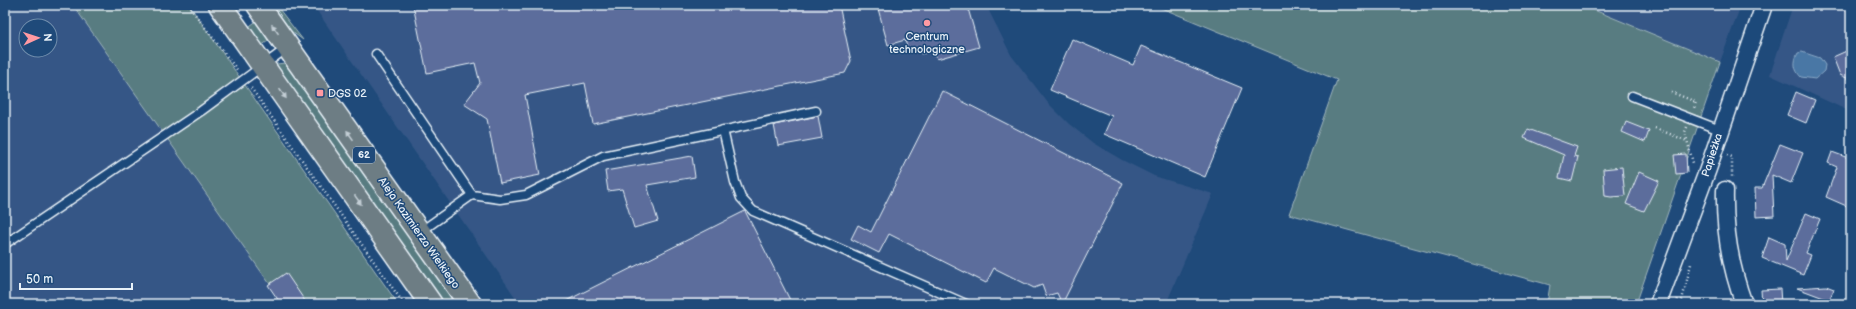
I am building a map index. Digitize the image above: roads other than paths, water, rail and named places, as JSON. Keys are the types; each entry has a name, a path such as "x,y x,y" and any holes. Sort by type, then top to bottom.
{"main road":[{"path":"220,5 431,304"},
{"name":"Aleja Kazimierza Wielkiego","path":"258,5 470,304"}],"street":[{"name":"Papieżka","path":"1658,304 1708,169 1720,130 1764,5"},
{"path":"1725,190 1724,217 1728,249 1735,279 1744,304"}],"lane":[{"path":"5,244 201,111 288,47"},
{"path":"376,54 472,195"},
{"path":"1632,96 1720,130"},
{"path":"419,233 472,195 500,199 526,195 603,156 816,111"},
{"path":"723,130 735,182 741,198 753,211 966,304"}],"place":[{"name":"Centrum technologiczne","path":"927,23"},
{"name":"DGS 02","path":"320,93"}]}
